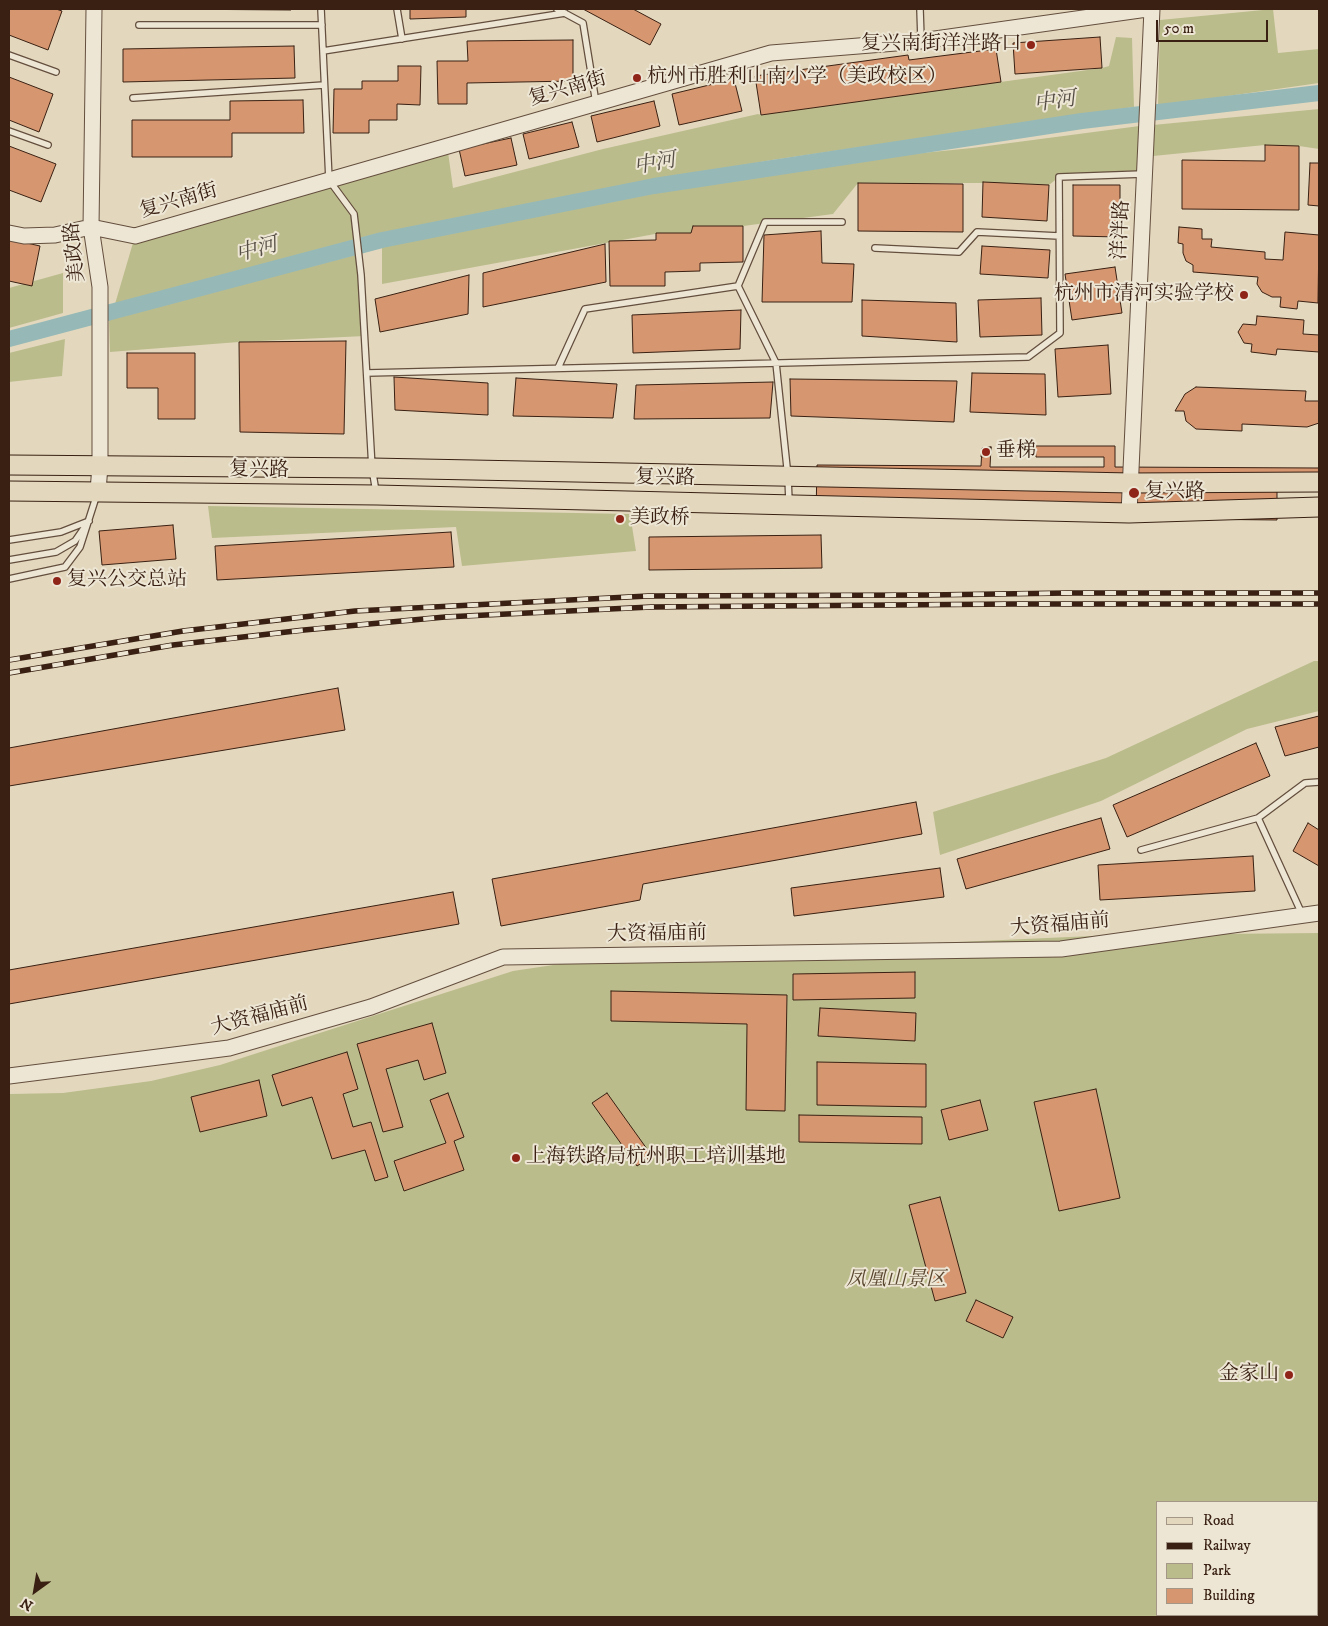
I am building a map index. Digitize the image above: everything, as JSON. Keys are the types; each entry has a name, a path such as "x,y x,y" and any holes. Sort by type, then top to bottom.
{"main road":[{"name":"复兴路","path":"9,465 372,468 1131,483 1319,482"},
{"name":"复兴路","path":"9,491 377,495 1130,513 1319,507"}],"street":[{"name":"美政路","path":"94,9 91,227 100,287 100,466 98,491"},
{"name":"复兴南街","path":"9,233 24,236 55,235 91,227 135,236 771,53 921,42 1147,9"},
{"name":"洋泮路","path":"1130,513 1152,9"},
{"name":"大资福庙前","path":"9,1076 229,1048 371,1007 503,957 1061,949 1319,913"}],"lane":[{"path":"321,9 329,180 354,214 361,275 372,468 377,495"},
{"path":"397,9 402,39"},
{"path":"557,9 583,23 596,103"},
{"path":"920,9 921,42"},
{"path":"323,52 565,13"},
{"path":"139,25 322,25"},
{"path":"9,55 56,72"},
{"path":"133,98 324,85"},
{"path":"9,131 48,145"},
{"path":"367,373 1028,358 1060,333 1059,177 1145,174"},
{"path":"789,505 788,477 776,363 738,286 765,222 842,222"},
{"path":"875,248 958,252 977,232 1060,236"},
{"path":"558,368 585,309 738,286"},
{"path":"9,579 65,567 80,547 98,491"},
{"path":"9,540 61,532 89,522"},
{"path":"9,560 56,552 75,541 89,522"},
{"path":"1141,850 1258,818 1305,783 1319,782"},
{"path":"1258,818 1303,915"}],"green space":[{"path":"1273,9 1278,53 1319,49 1319,83 1158,106 1160,20"},
{"path":"1116,37 1132,38 1134,107 772,160 584,193 368,236 115,304 135,236 448,152 453,188 603,149 758,114 1102,68 1109,66"},
{"path":"1319,109 1319,149 1299,146 1265,145 1153,156 1153,125"},
{"path":"1147,125 1145,173 1059,177 1049,185 1008,183 858,183 833,214 691,233 655,234 382,284 382,240 551,206 763,169 972,148"},
{"path":"359,254 365,336 239,342 110,352 109,319"},
{"path":"63,273 63,313 9,328 9,288"},
{"path":"65,339 62,376 9,382 9,353"},
{"path":"208,506 630,514 636,551 462,566 456,527 212,538"},
{"path":"1314,661 1319,661 1319,711 1247,729 1101,801 940,855 933,812 1106,758"},
{"name":"凤凰山景区","path":"1319,933 1319,1617 9,1617 9,1094 63,1093 151,1081 220,1065 513,971 600,958 1114,935"}],"building":[{"path":"9,9 56,9 62,11 48,50 9,35"},
{"path":"160,9 291,9 291,10"},
{"path":"410,9 466,9 466,17 410,19"},
{"path":"583,9 633,9 661,24 650,45"},
{"path":"1100,37 1102,68 1015,74 1013,43"},
{"path":"573,40 573,81 467,83 467,104 438,104 437,61 468,61 467,41"},
{"path":"294,46 295,78 123,82 123,49"},
{"path":"996,49 1001,82 761,115 755,76 908,55 909,60"},
{"path":"398,66 421,66 420,105 397,104 397,120 369,120 369,133 333,133 334,89 362,89 362,81 398,81"},
{"path":"9,77 53,94 39,132 9,120"},
{"path":"734,79 742,111 679,125 672,94"},
{"path":"303,100 304,133 232,133 232,157 132,157 132,120 230,120 230,101"},
{"path":"654,101 660,126 597,142 591,116"},
{"path":"572,122 579,147 529,159 523,134"},
{"path":"511,138 517,165 465,176 459,149"},
{"path":"1265,145 1299,146 1299,210 1182,209 1182,160 1265,161"},
{"path":"9,146 56,164 41,202 9,190"},
{"path":"1310,163 1319,163 1319,206 1308,205"},
{"path":"983,182 1049,185 1047,221 982,217"},
{"path":"858,183 963,184 963,232 858,231"},
{"path":"1073,185 1120,185 1120,237 1073,236"},
{"path":"693,226 743,226 743,262 700,263 700,271 665,272 665,286 610,286 609,241 656,240 656,233 691,233"},
{"path":"1179,227 1202,229 1202,239 1212,239 1211,247 1265,252 1265,259 1283,260 1285,232 1319,235 1318,303 1298,301 1297,309 1280,307 1281,297 1272,297 1262,292 1257,284 1258,277 1193,272 1193,265 1186,261 1183,253 1183,244 1178,243"},
{"path":"821,231 822,263 854,264 852,302 762,302 764,235"},
{"path":"9,239 40,246 32,286 9,281"},
{"path":"605,244 606,282 483,307 483,273"},
{"path":"982,246 1050,250 1048,278 980,274"},
{"path":"1115,267 1122,313 1072,320 1065,274"},
{"path":"469,275 468,314 380,332 375,299"},
{"path":"1041,298 1042,335 980,337 978,300"},
{"path":"862,300 956,303 957,342 862,336"},
{"path":"741,310 740,349 633,353 632,315"},
{"path":"1257,316 1304,320 1303,334 1319,335 1319,352 1277,349 1276,355 1251,352 1252,344 1244,343 1238,332 1243,324 1256,325"},
{"path":"346,341 344,434 240,432 239,342"},
{"path":"1108,345 1111,394 1058,397 1055,349"},
{"path":"127,353 195,353 195,419 158,419 158,388 127,388"},
{"path":"972,373 1045,374 1046,415 970,412"},
{"path":"394,377 488,383 488,415 395,410"},
{"path":"516,378 617,384 613,418 513,416"},
{"path":"790,379 957,381 954,422 791,416"},
{"path":"773,382 770,418 634,419 636,385"},
{"path":"1196,387 1306,391 1305,401 1319,401 1319,423 1307,427 1242,424 1242,431 1196,429 1186,421 1184,411 1175,411 1185,394"},
{"name":"复兴路","path":"1035,446 1115,446 1115,467 1319,468 1319,478 1277,478 1277,520 816,515 817,465 981,466 982,448 991,447 990,467 1104,467 1104,457 1036,457"},
{"name":"垂梯","path":"991,447 990,456 981,457 982,448"},
{"path":"173,525 176,559 102,565 99,531"},
{"path":"451,532 454,567 217,580 215,546"},
{"path":"821,535 822,568 649,570 649,537"},
{"path":"338,688 345,730 9,786 9,748"},
{"path":"1319,716 1319,747 1285,756 1275,727"},
{"path":"1256,743 1270,776 1127,837 1113,805"},
{"path":"916,802 922,834 643,884 640,900 501,926 492,879"},
{"path":"1101,818 1110,849 966,889 957,859"},
{"path":"1308,823 1319,830 1319,866 1293,851"},
{"path":"1253,856 1255,891 1100,900 1098,865"},
{"path":"940,868 944,897 794,916 791,888"},
{"path":"453,892 459,924 9,1004 9,970"},
{"path":"915,972 915,998 793,1000 793,974"},
{"path":"611,991 787,995 785,1111 746,1110 747,1024 611,1021"},
{"path":"820,1008 916,1013 915,1041 818,1036"},
{"path":"432,1023 446,1073 424,1080 418,1060 386,1069 403,1127 383,1132 357,1044"},
{"path":"347,1052 358,1089 343,1094 353,1127 371,1122 388,1177 375,1181 365,1150 332,1159 312,1097 282,1106 272,1075"},
{"path":"817,1062 926,1064 926,1107 817,1105"},
{"path":"259,1080 267,1116 200,1132 191,1097"},
{"path":"1096,1089 1120,1198 1059,1211 1034,1102"},
{"path":"448,1093 464,1137 454,1141 464,1170 404,1191 394,1161 446,1143 430,1100"},
{"path":"607,1093 652,1156 637,1166 592,1103"},
{"path":"980,1100 988,1130 949,1140 941,1110"},
{"path":"799,1115 922,1117 922,1144 799,1142"},
{"path":"940,1197 966,1293 935,1301 909,1205"},
{"path":"976,1300 1013,1317 1003,1338 966,1321"}],"waterway":[{"name":"中河","path":"9,339 382,240 654,186 1082,121 1319,93"}],"railway":[{"path":"9,660 183,631 355,611 648,596 1319,593"},
{"path":"9,673 173,645 304,630 445,617 651,607 1319,604"}],"place":[{"name":"复兴南街洋泮路口","path":"1031,45"},
{"name":"杭州市胜利山南小学（美政校区）","path":"637,78"},
{"name":"杭州市清河实验学校","path":"1244,295"},
{"name":"垂梯","path":"986,452"},
{"name":"复兴路","path":"1134,493"},
{"name":"美政桥","path":"620,519"},
{"name":"复兴公交总站","path":"57,581"},
{"name":"上海铁路局杭州职工培训基地","path":"516,1158"},
{"name":"金家山","path":"1289,1375"}]}
